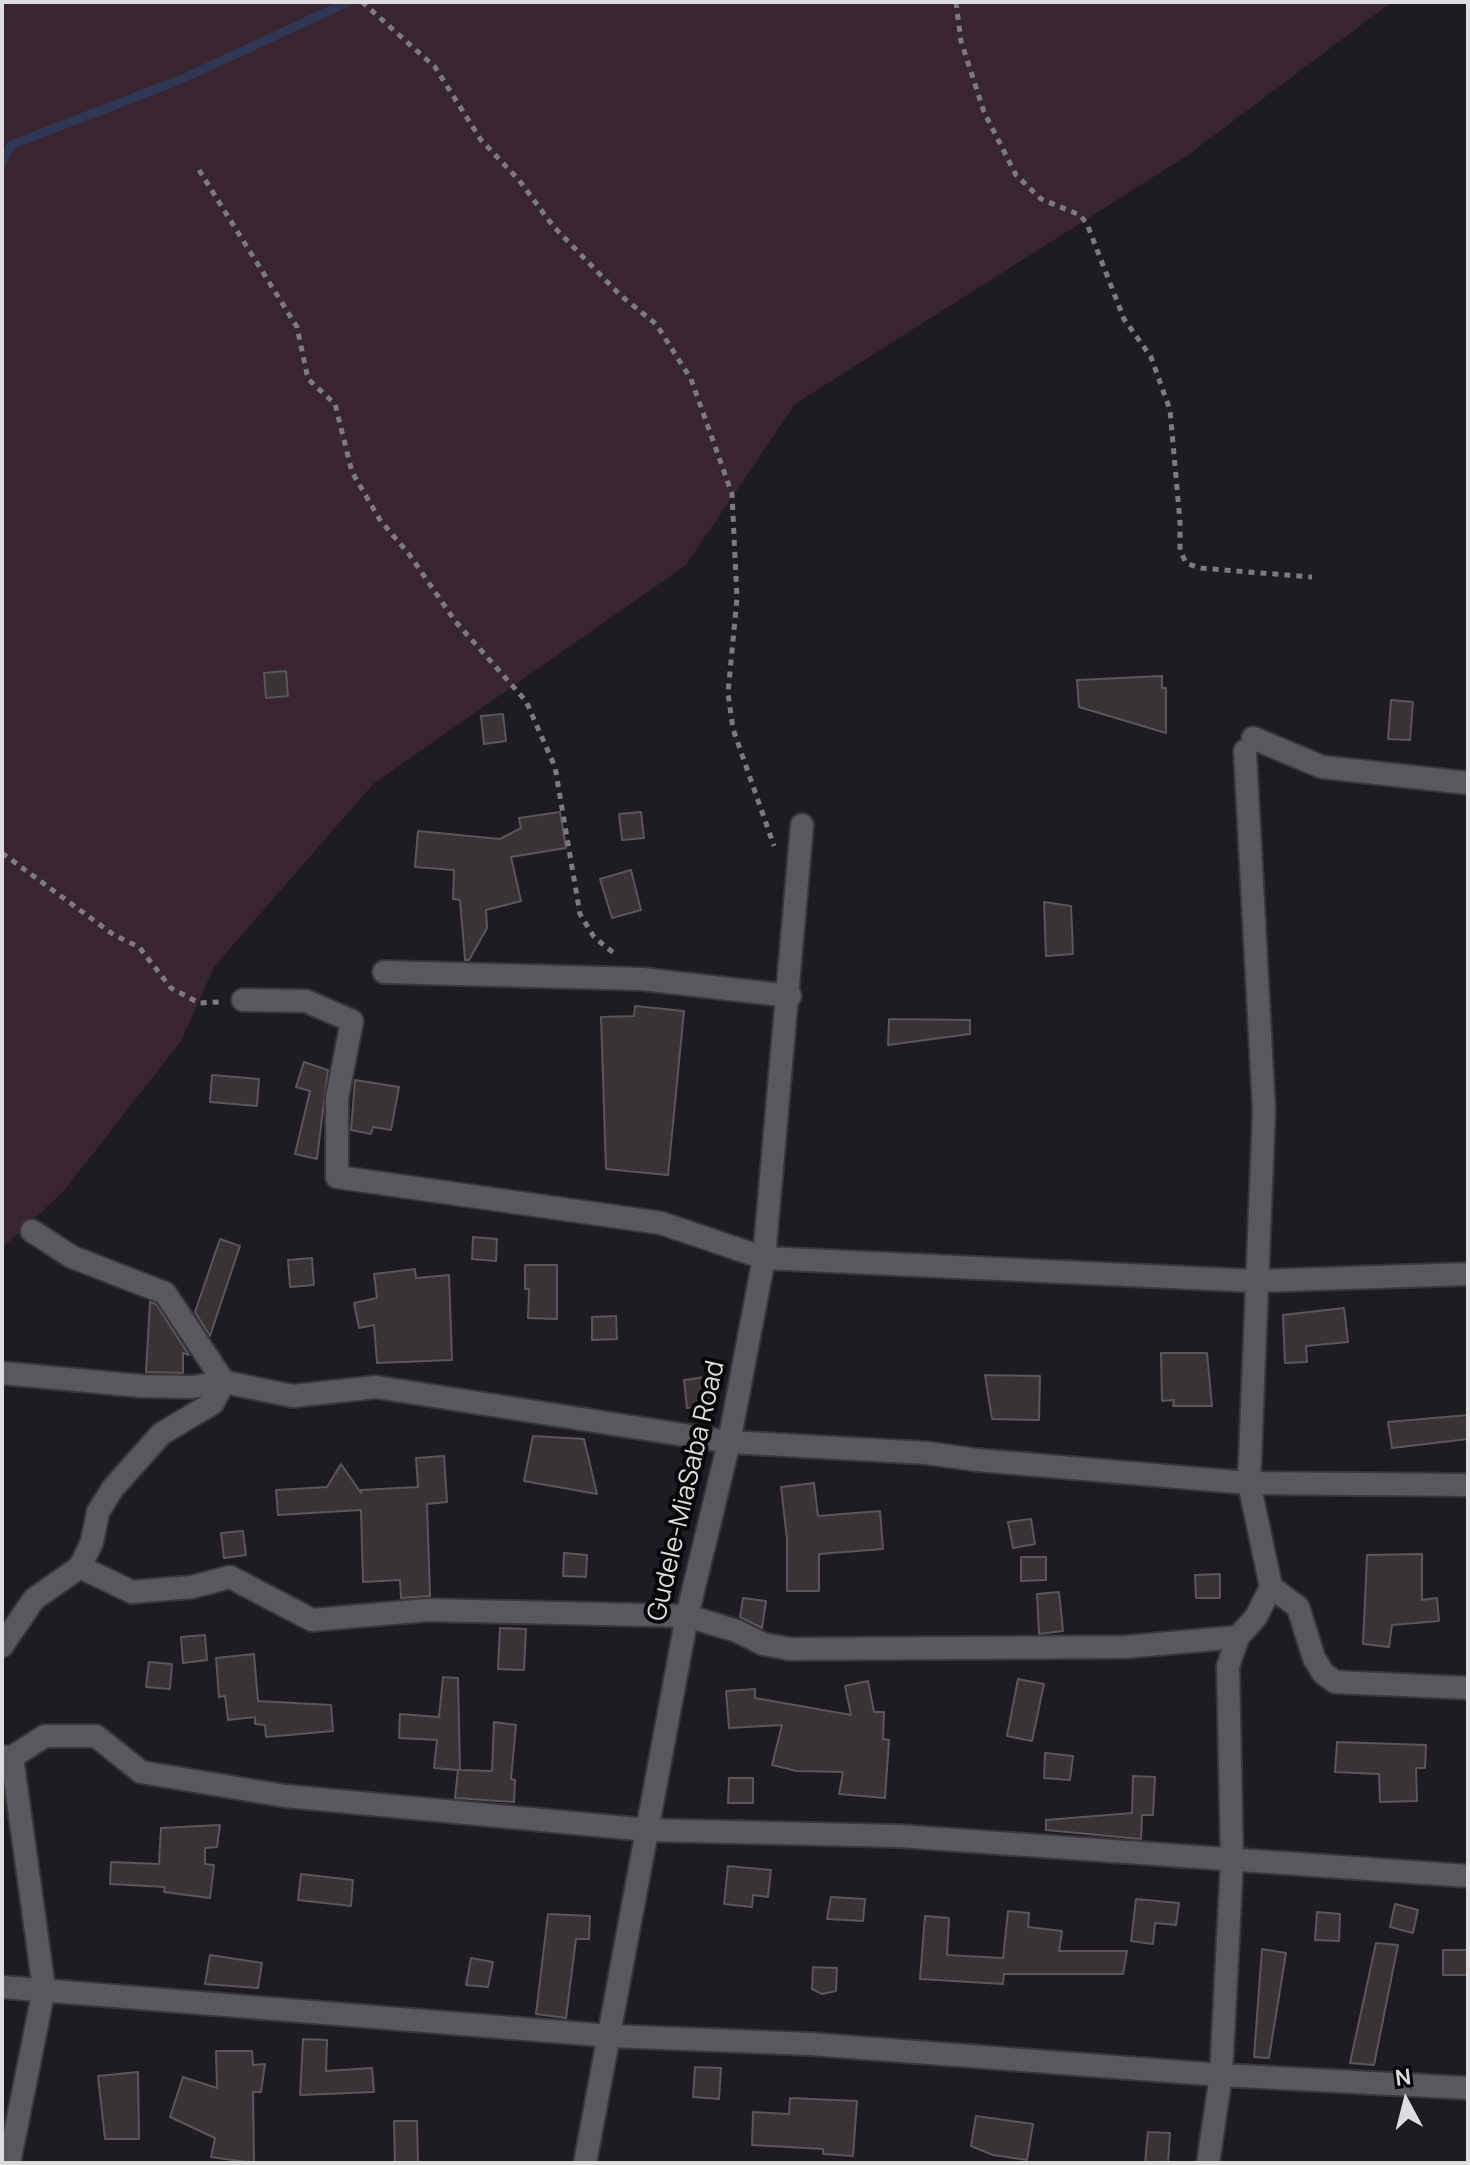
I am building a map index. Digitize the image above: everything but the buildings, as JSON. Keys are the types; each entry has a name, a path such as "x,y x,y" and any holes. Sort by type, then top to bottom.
{"street":[{"path":"1208,2163 1221,2075 1232,1861 1228,1666 1238,1637 1266,1602 1271,1587 1249,1483 1264,1110 1249,745 1322,767 1468,783"},
{"name":"Gudele-MiaSaba Road","path":"585,2163 687,1616 729,1442 764,1258 790,996 802,825"},
{"path":"384,972 642,979 790,996"},
{"path":"243,1000 306,1001 352,1021 337,1098 337,1177 661,1223 764,1258 1256,1281 1468,1274"},
{"path":"32,1231 72,1257 165,1293 224,1382"},
{"path":"2,1373 141,1386 192,1387 224,1382 293,1396 376,1387 729,1442 927,1453 1249,1483 1468,1485"},
{"path":"2,1646 34,1599 80,1567 92,1542 98,1512 113,1488 161,1434 213,1403 224,1382"},
{"path":"80,1567 132,1592 192,1587 230,1577 312,1620 428,1610 687,1616 737,1631 763,1644 790,1649 1125,1647 1238,1637"},
{"path":"1271,1587 1298,1607 1314,1658 1323,1673 1335,1682 1468,1688"},
{"path":"9,2163 44,1989 7,1757 45,1736 96,1736 141,1772 285,1796 648,1830 899,1836 1468,1876"},
{"path":"2,1987 611,2036 810,2044 1221,2075 1468,2088"}],"path":[{"path":"362,2 435,67 481,140 519,180 553,226 620,295 656,324 691,379 732,494 737,598 728,693 733,729 779,859"},
{"path":"956,2 961,41 984,112 1016,175 1041,199 1080,215 1087,224 1124,319 1151,357 1170,410 1180,550 1186,563 1199,568 1312,577"},
{"path":"199,170 297,327 308,379 335,404 352,472 380,520 409,554 455,621 526,701 555,767 580,914 594,937 642,979"},
{"path":"2,853 114,935 139,947 171,988 199,1003 243,1000"}],"shaded area":[{"path":"2,2 1392,2 1188,155 795,404 686,565 373,784 214,967 181,1041 63,1192 2,1248"}],"waterway":[{"path":"2,163 11,145 182,79 348,2"}]}
